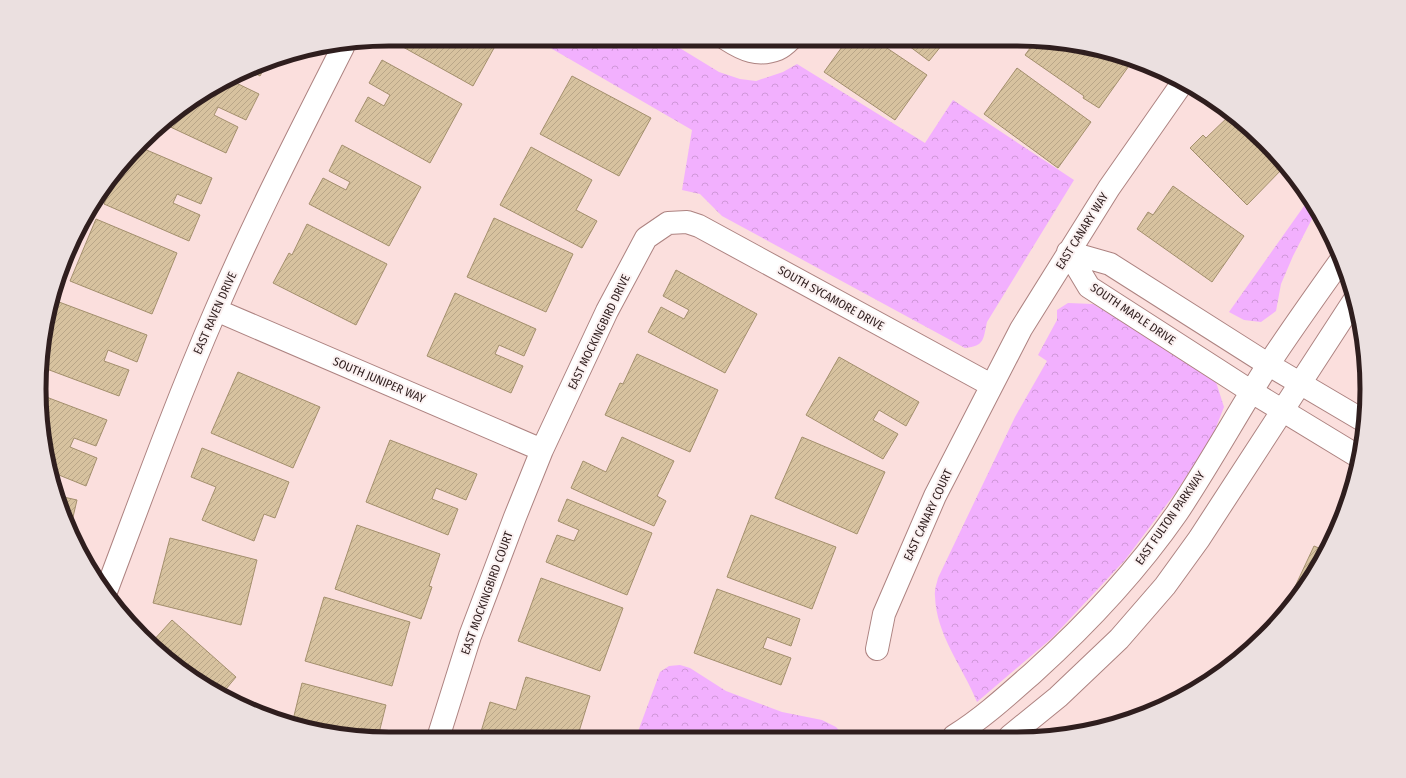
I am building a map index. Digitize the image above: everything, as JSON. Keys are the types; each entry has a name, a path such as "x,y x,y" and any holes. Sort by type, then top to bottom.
{"street":[{"path":"737,46 759,53 779,49 783,46"},
{"name":"EAST RAVEN DRIVE","path":"108,586 181,395 216,310 279,171 342,49"},
{"name":"EAST CANARY WAY","path":"992,385 1021,329 1068,252 1109,188 1179,87"},
{"name":"SOUTH SYCAMORE DRIVE","path":"668,223 687,222 699,226 992,385"},
{"name":"EAST MOCKINGBIRD DRIVE","path":"542,450 607,311 646,238 668,223"},
{"path":"1068,252 1110,264 1269,365 1358,418"},
{"name":"SOUTH MAPLE DRIVE","path":"1068,252 1089,287 1252,392 1353,454"},
{"name":"EAST FULTON PARKWAY","path":"959,732 1009,694 1058,649 1109,598 1142,559 1176,513 1269,365 1337,266"},
{"path":"1015,732 1058,697 1119,639 1165,586 1199,539 1349,306"},
{"name":"SOUTH JUNIPER WAY","path":"216,310 542,450"},
{"name":"EAST CANARY COURT","path":"877,649 884,614 936,496 992,385"},
{"name":"EAST MOCKINGBIRD COURT","path":"440,732 470,636 542,450"}],"green space":[{"path":"547,46 676,46 719,72 740,79 756,81 783,72 797,64 925,143 953,100 1074,180 987,322 982,341 972,347 965,348 722,216 700,194 682,190 692,130"},
{"path":"1306,204 1313,217 1293,256 1281,284 1276,311 1261,322 1244,320 1229,312"},
{"path":"1068,303 1093,304 1151,339 1216,382 1224,407 1213,435 1176,492 1125,560 1052,638 977,702 951,650 940,624 935,594 938,578 1015,417 1047,361 1038,355 1057,320 1057,310"},
{"path":"680,665 690,668 726,691 782,712 822,720 836,727 840,732 638,732 660,672 669,666"}],"building":[{"path":"401,46 495,46 473,86"},
{"path":"843,46 884,46 927,75 895,120 824,72"},
{"path":"909,46 941,46 929,61"},
{"path":"1031,47 1062,49 1106,58 1130,65 1099,108 1025,55"},
{"path":"382,60 462,104 430,163 355,121 368,97 384,106 390,95 369,83"},
{"path":"1017,68 1091,122 1058,168 984,114"},
{"path":"263,70 260,76 255,73"},
{"path":"572,76 651,118 619,176 540,134"},
{"path":"235,82 259,94 246,120 218,107 214,115 238,127 226,153 169,126 198,104"},
{"path":"1227,118 1260,146 1281,170 1247,205 1190,148 1203,135 1206,138"},
{"path":"342,145 421,187 389,246 309,204 323,178 346,190 350,182 329,171"},
{"path":"531,147 592,180 576,210 597,221 582,248 500,205"},
{"path":"144,149 212,178 201,204 177,194 173,203 200,215 189,241 104,204 111,188"},
{"path":"1173,186 1244,236 1212,282 1137,229 1148,212 1153,215"},
{"path":"494,218 573,254 546,312 467,277"},
{"path":"96,219 177,253 152,314 70,281"},
{"path":"307,224 387,264 356,325 273,283 289,253 292,255"},
{"path":"676,270 757,314 725,373 648,332 661,307 684,319 689,310 663,296"},
{"path":"455,293 536,329 524,356 499,345 495,354 523,366 511,393 427,356"},
{"path":"59,302 147,335 137,362 108,350 104,361 129,370 119,396 47,369 49,344 55,312"},
{"path":"637,354 718,390 690,452 605,415 620,383 623,384"},
{"path":"839,357 919,402 906,426 879,410 873,420 898,434 883,459 806,415"},
{"path":"238,372 320,407 293,468 211,433"},
{"path":"46,397 107,420 96,446 74,438 70,447 97,458 86,486 57,474 49,434"},
{"path":"622,437 674,461 657,496 666,501 654,526 571,488 583,461 606,472"},
{"path":"802,437 885,472 857,534 775,498"},
{"path":"390,440 477,474 466,500 436,488 432,499 458,509 448,535 366,502"},
{"path":"202,448 289,482 275,518 264,514 254,541 202,520 216,487 191,477"},
{"path":"63,497 77,500 72,521"},
{"path":"567,499 652,533 627,595 546,562 557,535 574,541 579,530 558,521"},
{"path":"751,515 836,547 812,609 727,577"},
{"path":"357,525 440,554 429,586 432,587 421,619 335,589"},
{"path":"170,538 257,560 241,625 153,603"},
{"path":"1314,546 1321,549 1302,580 1293,591"},
{"path":"541,578 623,608 600,671 518,641"},
{"path":"717,589 800,619 791,646 767,637 763,648 791,658 781,685 694,653"},
{"path":"324,597 410,622 392,686 305,661"},
{"path":"172,620 236,677 225,690 180,661 154,639"},
{"path":"526,677 590,696 579,732 481,732 490,702 516,710"},
{"path":"302,683 386,705 379,732 361,728 360,730 344,729 293,718"}]}
